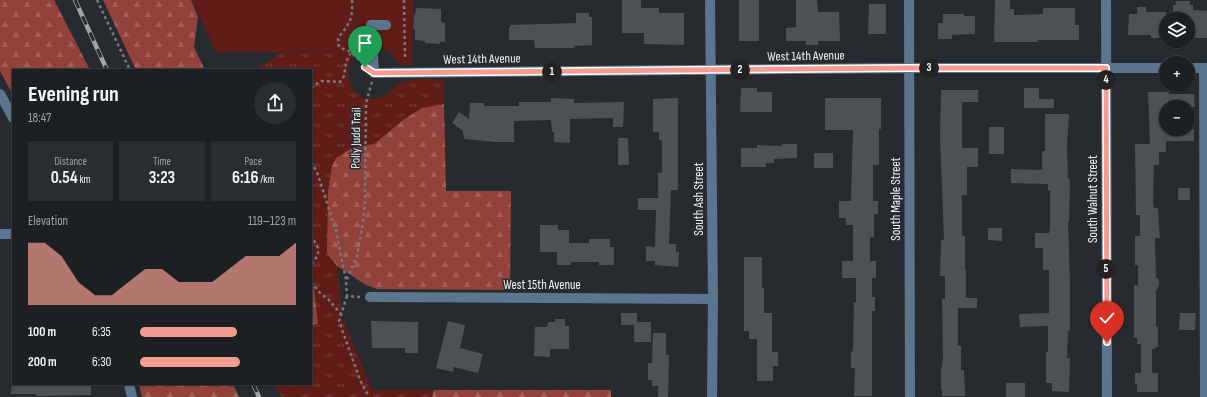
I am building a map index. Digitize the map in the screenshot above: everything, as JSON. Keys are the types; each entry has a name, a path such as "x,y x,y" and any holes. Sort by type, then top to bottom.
{"street":[{"name":"South Ash Street","path":"710,0 713,299 712,397"},
{"name":"South Maple Street","path":"909,0 910,397"},
{"name":"South Walnut Street","path":"1106,0 1107,397"},
{"path":"374,73 371,25 386,25"},
{"name":"West 14th Avenue","path":"374,73 909,68 1159,68"},
{"path":"1205,68 1205,397"},
{"path":"0,94 12,116"},
{"path":"0,234 12,234"},
{"name":"West 15th Avenue","path":"370,297 713,299"},
{"path":"129,385 132,397"}],"path":[{"path":"97,0 130,69"},
{"path":"352,0 353,13 351,20 338,38 339,47 351,52 374,73"},
{"path":"404,0 405,58"},
{"path":"312,87 321,81 340,82 344,76 346,62 351,52"},
{"name":"Polly Judd Trail","path":"369,397 360,380 339,321 346,296 346,280 357,256 363,222 365,200 366,103 374,73"},
{"path":"312,164 317,172 336,231 346,280"},
{"path":"312,237 318,248 318,255 312,264"},
{"path":"312,283 341,314"},
{"path":"346,296 370,297"}],"green space":[{"path":"0,0 54,0 89,69 12,69 12,93 0,71"},
{"path":"103,0 191,0 198,17 194,47 205,69 135,68"},
{"path":"192,0 413,0 412,65 404,65 399,63 389,52 377,48 368,49 359,53 216,52"},
{"path":"281,53 359,53 353,58 348,68 348,76 353,89 358,94 371,99 382,97 399,84 409,80 444,80 444,104 422,108 403,120 374,144 352,148 327,254 337,266 342,317 372,390 434,390 432,397 281,397 275,385 312,385 312,325 318,323 314,287 312,286 312,69 257,69"},
{"path":"444,104 446,191 511,191 510,290 377,289 366,285 337,266 327,254 328,192 332,166 336,158 352,148 374,144 403,120 422,108"},
{"path":"312,286 314,287 318,324 312,325"},
{"path":"139,385 233,385 239,397 142,397"},
{"path":"434,390 611,390 611,397 432,397"}],"building":[{"path":"622,0 641,0 641,8 659,8 659,13 684,13 684,45 644,44 644,33 622,33"},
{"path":"739,0 759,0 759,41 739,41"},
{"path":"796,0 817,0 818,12 839,12 840,41 818,41 818,45 806,45 806,41 786,41 786,28 796,27"},
{"path":"995,0 1010,0 1010,9 1014,9 1014,15 1043,14 1043,8 1075,8 1075,25 1079,25 1079,40 994,42"},
{"path":"1176,1 1190,1 1190,5 1193,5 1193,10 1207,11 1207,38 1195,38 1195,12 1173,12 1173,5 1176,5"},
{"path":"869,4 886,4 886,34 868,34"},
{"path":"1137,7 1146,7 1146,12 1159,12 1159,38 1151,38 1151,35 1128,35 1129,14 1137,14"},
{"path":"416,8 441,9 441,22 445,23 445,42 440,42 440,44 425,43 425,41 415,40 415,29 413,29"},
{"path":"576,13 589,13 589,17 592,17 592,45 574,46 574,48 535,48 534,40 509,40 510,25 576,23"},
{"path":"943,14 964,14 964,16 975,16 975,34 952,35 952,39 938,39 938,23 943,23"},
{"path":"741,88 757,88 757,92 772,92 772,112 740,112"},
{"path":"1024,88 1039,88 1039,99 1054,99 1054,108 1024,108"},
{"path":"941,90 978,90 978,102 962,102 962,148 978,148 978,167 967,167 967,195 962,195 962,236 965,236 966,298 977,298 977,308 958,308 958,346 961,346 961,370 964,370 965,396 942,396 941,390 943,357 942,299 945,299 945,276 940,276 941,240 944,240 940,137"},
{"path":"1148,92 1194,94 1194,100 1159,100 1159,136 1194,136 1194,141 1166,141 1166,152 1159,152 1159,165 1154,165 1153,202 1154,208 1158,208 1160,238 1155,238 1156,277 1159,280 1159,286 1156,291 1156,327 1158,327 1158,347 1152,349 1152,373 1158,373 1158,392 1137,392 1135,373 1141,373 1141,344 1137,344 1137,338 1134,338 1134,285 1138,285 1138,265 1135,265 1135,236 1140,236 1140,215 1136,215 1135,144 1150,144"},
{"path":"551,98 574,99 574,103 624,102 623,127 613,127 613,118 570,119 570,143 554,142 554,132 552,132 551,120 514,121 514,142 495,142 464,139 463,131 452,123 459,112 469,119 470,103 484,103 484,106 519,106 519,102 551,102"},
{"path":"678,98 678,190 671,190 669,244 676,244 676,252 679,252 678,267 655,265 655,261 646,261 646,246 655,247 656,210 638,210 638,198 658,198 658,173 662,173 662,140 659,140 659,132 653,132 653,99"},
{"path":"825,98 881,98 879,165 873,165 873,201 878,201 878,214 874,214 874,237 870,237 870,261 876,261 876,278 872,278 872,297 875,297 875,311 872,311 872,396 854,396 855,368 851,368 851,352 853,348 856,278 842,278 842,261 853,261 853,225 846,225 846,218 839,218 839,201 851,201 853,130 825,130"},
{"path":"1045,114 1069,114 1067,146 1068,179 1070,179 1068,222 1070,331 1068,331 1067,358 1070,358 1069,392 1052,391 1052,383 1046,383 1048,326 1020,327 1019,314 1049,313 1049,270 1043,270 1043,248 1035,248 1035,233 1049,233 1050,231 1050,190 1048,190 1048,184 1011,183 1011,169 1042,170 1042,151 1045,151"},
{"path":"989,127 1004,127 1004,154 989,154"},
{"path":"618,138 628,138 629,165 618,165"},
{"path":"782,144 797,144 797,158 774,159 774,163 766,163 766,167 741,167 741,148 757,148 757,145 782,146"},
{"path":"814,153 833,153 833,168 814,168"},
{"path":"1178,188 1190,188 1190,200 1178,200"},
{"path":"540,225 558,225 558,230 569,230 569,243 589,243 589,239 610,239 610,247 614,247 614,265 599,265 599,262 571,262 571,265 557,265 557,252 540,252"},
{"path":"988,228 1002,228 1002,241 988,240"},
{"path":"744,257 762,257 764,313 772,313 772,352 778,352 778,366 773,366 773,381 757,381 757,339 749,339 749,331 744,331"},
{"path":"621,313 637,313 637,322 651,322 651,342 634,342 634,325 621,325"},
{"path":"1180,313 1196,313 1195,330 1179,330"},
{"path":"555,319 565,319 565,326 569,326 569,349 550,349 550,357 534,356 535,327 547,327 548,322 555,322"},
{"path":"371,321 418,322 418,353 405,353 405,348 372,348"},
{"path":"448,321 465,325 460,348 483,354 478,373 454,367 453,372 436,368"},
{"path":"653,333 666,333 666,355 669,355 668,397 658,397 658,386 652,386 652,380 648,380 648,363 652,363"},
{"path":"1006,383 1025,383 1025,397 1006,397"},
{"path":"12,384 91,385 91,395 36,396 36,394 11,394"}],"railway":[{"path":"75,0 107,69"},
{"path":"253,385 259,397"}],"route":[{"path":"365,67 374,73 909,68 1106,68 1107,342"}]}
